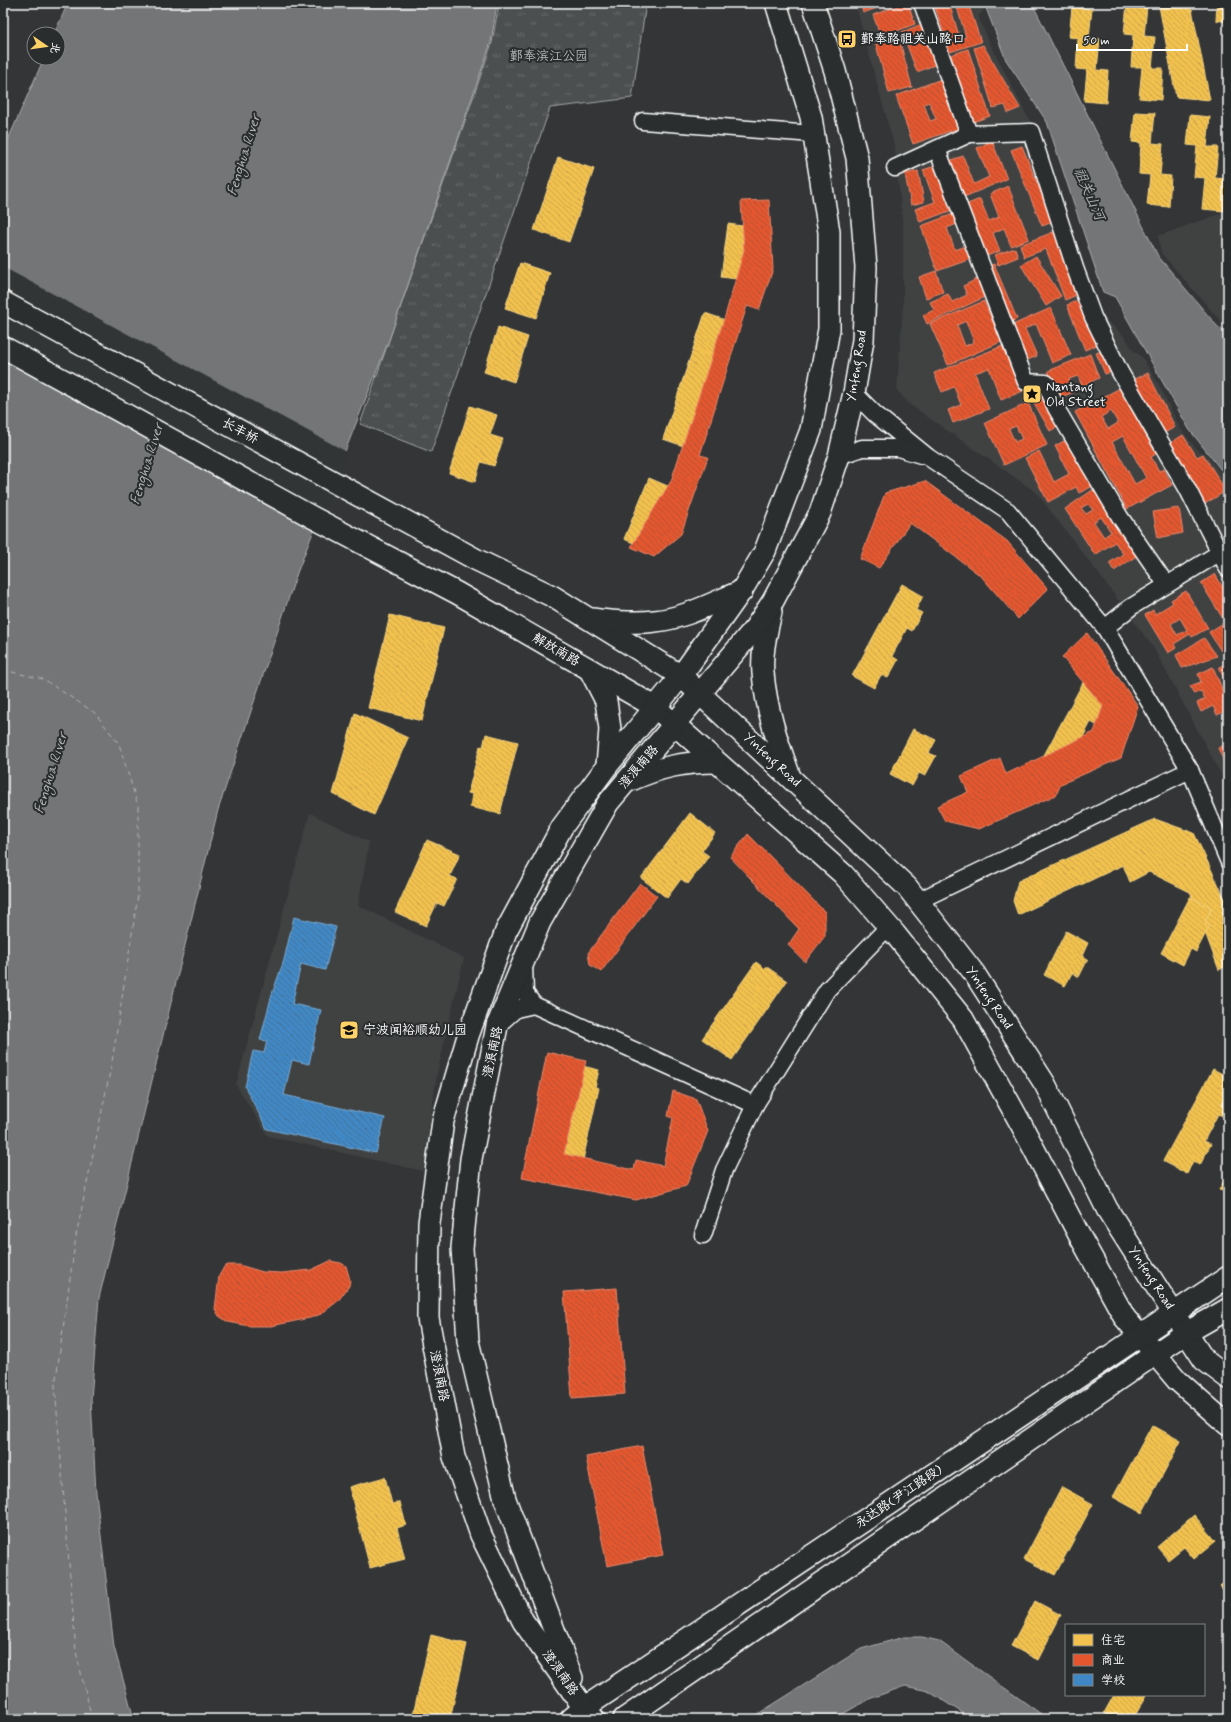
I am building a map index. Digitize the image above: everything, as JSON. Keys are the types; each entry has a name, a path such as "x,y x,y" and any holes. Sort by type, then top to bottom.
{"main road":[{"path":"776,3 810,116 813,134 829,232 830,330 811,430 765,551 742,590 681,676 655,707 843,874 888,926 963,1019 1125,1318 1177,1380 1228,1425"},
{"name":"Yinfeng Road","path":"675,725 755,628 773,601 820,513 839,456 854,393 863,340 866,267 857,158 835,71 813,3"},
{"name":"长丰桥","path":"3,302 477,560 552,596 588,619"},
{"name":"解放南路","path":"3,347 312,517 457,593 655,707"},
{"path":"588,619 656,622 691,613 742,590"},
{"path":"773,601 764,646 763,672 770,720 790,777"},
{"name":"Yinfeng Road","path":"588,619 681,676 907,887 974,973 1045,1084 1107,1210 1186,1333 1204,1360 1228,1378"},
{"path":"590,670 606,701 610,729 607,766"},
{"name":"澄浪南路","path":"583,1715 523,1621 481,1535 454,1457 428,1318 429,1223 444,1121 468,1036 506,931 562,827 607,766 655,707"},
{"name":"澄浪南路","path":"583,1715 505,1499 468,1341 462,1248 471,1159 497,1026 540,922 608,803 675,725"},
{"path":"627,781 659,768 694,762 716,762"},
{"name":"永达路(尹江路段)","path":"583,1715 1228,1276"},
{"name":"永达路(尹江路段)","path":"624,1719 1155,1354 1186,1333 1228,1309"}],"street":[{"path":"922,3 969,134"},
{"path":"643,122 813,134"},
{"path":"895,168 969,134 1031,132 1074,268 1093,317 1120,372 1187,488 1228,569"},
{"path":"937,149 1026,382 1046,383 1056,408 1116,510 1166,584"},
{"path":"854,393 875,414 928,457 1008,511 1105,628 1190,770 1228,860"},
{"path":"839,456 862,448 898,448 928,457"},
{"path":"1105,628 1131,607 1166,584 1220,553"},
{"path":"918,901 1190,770"},
{"path":"703,1235 724,1170 755,1105 827,990 888,926"},
{"path":"524,961 525,993 534,1005 755,1105"},
{"path":"497,1026 516,1009 534,1005"}],"shaded area":[{"name":"Nantang Old Street","path":"855,3 980,3 984,10 978,16 988,39 1042,145 1082,262 1078,272 1095,314 1103,317 1125,337 1133,350 1142,357 1159,385 1180,428 1198,451 1205,453 1222,475 1228,489 1228,787 1153,647 1036,492 909,404 897,390 903,304 903,228 895,149"},
{"path":"1228,211 1228,326 1220,320 1161,253 1158,236"},
{"name":"宁波闻裕顺幼儿园","path":"310,813 369,842 358,905 464,958 437,1074 423,1171 268,1136 236,1085"}],"green space":[{"name":"鄞奉滨江公园","path":"499,3 646,3 632,98 550,108 431,452 360,424 492,43"}],"water":[{"name":"Fenghua Rıver","path":"68,3 497,3 491,42 389,340 297,573 218,810 99,1298 91,1399 96,1493 114,1647 134,1719 3,1719 3,151 40,66 66,66 66,26 58,26"},
{"name":"祖关山河","path":"984,3 1032,3 1158,256 1217,326 1228,334 1228,479 1189,429 1115,297 1103,292 1047,122 1006,60"},
{"path":"904,1637 922,1637 939,1641 1048,1719 972,1719 928,1691 905,1686 869,1699 834,1719 750,1719 861,1649"}],"pier":[{"path":"3,267 347,452 317,529 3,360"}],"building: 住宅":[{"path":"1217,3 1228,3 1228,22 1216,20"},
{"path":"1127,4 1147,6 1144,36 1155,37 1152,68 1163,68 1161,100 1139,98 1142,67 1131,67 1133,35 1124,34"},
{"path":"1159,6 1192,9 1210,100 1176,97"},
{"path":"1072,7 1092,9 1089,38 1100,39 1097,70 1108,71 1106,103 1084,101 1087,70 1076,69 1078,38 1069,37"},
{"path":"1135,112 1155,113 1152,143 1163,144 1160,175 1171,176 1169,207 1147,205 1150,175 1139,174 1141,143 1132,142"},
{"path":"1190,115 1210,117 1207,147 1218,147 1215,178 1227,179 1224,211 1202,209 1205,178 1194,177 1197,146 1187,145"},
{"path":"558,157 594,169 569,242 534,230"},
{"path":"728,224 750,227 748,241 755,242 752,266 745,266 744,280 721,277"},
{"path":"520,263 550,273 536,318 505,308"},
{"path":"705,313 734,323 692,449 663,439"},
{"path":"498,327 528,337 514,382 484,372"},
{"path":"470,406 497,415 490,435 503,439 494,466 481,462 475,482 449,473"},
{"path":"649,478 677,490 652,551 624,539"},
{"path":"902,584 923,596 916,610 922,613 912,631 907,628 892,656 898,660 888,678 881,675 874,688 852,676"},
{"path":"390,615 444,628 422,721 368,708"},
{"path":"1086,677 1107,689 1100,703 1106,706 1096,725 1091,722 1076,750 1082,753 1072,772 1065,768 1058,781 1036,770"},
{"path":"355,713 408,738 374,815 333,794"},
{"path":"913,729 936,740 929,753 936,756 925,776 919,773 912,786 890,774"},
{"path":"486,734 518,742 500,814 470,807 472,794 468,793 480,746 483,747"},
{"path":"690,813 715,833 702,851 709,856 688,884 681,879 667,898 641,878"},
{"path":"1155,819 1194,833 1228,905 1228,965 1219,970 1190,892 1149,872 1130,882 1123,865 1018,915 1013,901 1018,881"},
{"path":"427,840 460,854 450,876 457,879 444,906 437,903 426,926 395,912"},
{"path":"1190,897 1212,908 1205,922 1210,925 1196,952 1191,949 1183,965 1161,953"},
{"path":"1066,931 1088,943 1082,956 1088,959 1079,977 1072,973 1065,986 1044,975"},
{"path":"756,962 765,969 767,967 787,981 732,1060 702,1039"},
{"path":"562,1061 599,1070 595,1087 599,1088 583,1160 578,1159 574,1176 537,1168"},
{"path":"1213,1069 1228,1077 1228,1111 1225,1117 1218,1114 1204,1141 1211,1144 1200,1165 1193,1161 1187,1174 1163,1161"},
{"path":"1228,1174 1228,1192 1219,1190"},
{"path":"1152,1425 1181,1441 1142,1513 1113,1497"},
{"path":"385,1477 392,1504 400,1502 406,1525 397,1528 405,1559 370,1568 349,1487"},
{"path":"1062,1487 1093,1504 1055,1575 1024,1559"},
{"path":"1194,1515 1216,1541 1194,1559 1184,1547 1168,1560 1157,1547"},
{"path":"1228,1579 1228,1596 1220,1586"},
{"path":"1035,1601 1061,1615 1038,1660 1011,1646"},
{"path":"431,1635 467,1644 450,1719 412,1719"},
{"path":"1113,1696 1146,1696 1133,1719 1115,1719 1104,1713"}],"building: 商业":[{"path":"891,3 863,13 861,4"},
{"path":"908,3 915,24 881,37 873,15"},
{"path":"948,3 962,3 964,8 969,6 981,42 950,52 935,7","holes":["956,4 966,37 960,39 950,6"]},
{"path":"922,24 937,64 917,72 902,32"},
{"path":"898,34 912,87 889,93 875,41"},
{"path":"983,45 1020,108 1008,113 1005,105 993,108 974,48"},
{"path":"968,49 990,116 973,122 951,55"},
{"path":"944,78 962,127 913,144 896,96","holes":["929,102 936,119 930,121 924,104"]},
{"path":"992,141 1007,179 964,197 949,161 963,156 974,184 989,177 977,148"},
{"path":"1022,146 1053,222 1042,226 1011,150"},
{"path":"938,165 955,209 920,222 915,209 935,202 923,170"},
{"path":"918,171 924,202 911,205 905,174"},
{"path":"1008,186 1029,239 1011,246 1004,228 993,233 1000,251 984,257 963,206 980,199 989,221 999,217 990,194"},
{"path":"769,200 773,269 759,310 747,306 700,455 708,457 681,534 654,557 631,547 671,481 725,316 744,250 741,201"},
{"path":"953,214 957,224 947,228 955,250 966,246 971,259 937,271 921,226"},
{"path":"1056,231 1079,294 1065,300 1046,249 1024,257 1020,245"},
{"path":"1015,248 1018,257 998,265 995,255"},
{"path":"1036,256 1061,296 1046,306 1021,265"},
{"path":"994,264 1017,319 1005,324 982,268"},
{"path":"936,271 943,292 926,298 919,277"},
{"path":"977,279 985,297 927,324 923,315 934,310 930,302 948,294 952,302 967,295 963,286"},
{"path":"1081,299 1099,344 1085,350 1067,305"},
{"path":"984,301 1001,342 948,365 930,324","holes":["966,321 974,342 965,346 957,325"]},
{"path":"1051,308 1071,355 1052,363 1036,324 1025,329 1037,356 1023,362 1008,327"},
{"path":"1005,345 1023,391 1001,400 989,368 975,373 989,409 953,423 948,410 961,405 954,387 942,392 934,373"},
{"path":"1105,350 1114,371 1105,374 1096,353"},
{"path":"1090,354 1099,378 1082,386 1078,376 1069,379 1074,392 1058,398 1048,371"},
{"path":"1148,373 1175,427 1161,435 1133,380"},
{"path":"1120,388 1156,454 1151,457 1159,471 1164,469 1172,485 1127,509 1075,412","holes":["1111,411 1118,423 1108,429 1101,417","1123,436 1146,478 1135,484 1112,442"]},
{"path":"1045,394 1062,424 1050,431 1033,401"},
{"path":"1028,403 1047,445 1004,465 985,423","holes":["1016,426 1022,439 1015,442 1009,429"]},
{"path":"1183,435 1197,457 1203,454 1226,491 1203,505 1166,446"},
{"path":"1071,437 1095,485 1079,493 1076,487 1048,502 1025,458 1039,451 1054,482 1069,474 1055,446"},
{"path":"925,481 1007,541 1048,589 1018,619 981,576 910,523 879,568 860,559 885,493"},
{"path":"1097,487 1141,553 1114,571 1109,563 1123,554 1115,542 1095,555 1065,509","holes":["1088,504 1093,510 1086,514 1081,508","1101,517 1111,532 1104,537 1094,522"]},
{"path":"1179,508 1183,533 1158,538 1153,512"},
{"path":"1215,574 1228,596 1228,649 1221,651 1209,632 1225,622 1201,583"},
{"path":"1186,591 1208,628 1192,637 1190,634 1174,644 1176,648 1168,653 1145,615 1153,610 1155,614 1173,603 1171,600","holes":["1180,618 1187,630 1177,635 1171,624"]},
{"path":"1087,633 1138,706 1121,758 1061,784 1056,795 979,829 945,821 937,806 968,792 961,776 1000,758 1006,774 1094,732 1103,706 1062,657"},
{"path":"1204,638 1217,656 1182,668 1176,655"},
{"path":"1228,663 1228,689 1219,667"},
{"path":"1213,667 1228,703 1228,710 1217,715 1213,706 1201,712 1197,703 1205,699 1201,691 1194,694 1190,686 1201,682 1198,674"},
{"path":"1228,743 1228,771 1218,748"},
{"path":"748,834 825,912 825,936 805,962 788,945 799,929 730,857"},
{"path":"640,883 657,896 601,972 590,965 588,953"},
{"path":"547,1052 586,1061 564,1154 634,1170 636,1160 663,1166 673,1118 668,1116 673,1091 696,1099 708,1131 686,1186 636,1200 522,1178"},
{"path":"330,1261 341,1263 346,1266 350,1280 349,1286 338,1301 321,1314 310,1318 271,1326 249,1326 228,1322 219,1316 215,1309 219,1276 224,1267 228,1265 239,1265 263,1272 282,1273 311,1270"},
{"path":"617,1288 625,1394 572,1398 564,1292"},
{"path":"642,1446 663,1555 607,1566 586,1457"}],"building: 学校":[{"path":"294,917 336,927 325,970 301,964 292,1004 321,1010 309,1064 292,1060 284,1095 385,1118 376,1153 267,1129 245,1087 253,1051 264,1053 267,1041 260,1040 272,994 284,960"}],"ferry route":[{"path":"3,670 43,679 95,713 119,744 138,806 138,895 112,1062 76,1236 55,1386 76,1652 92,1719"}],"place":[{"name":"鄞奉路祖关山路口","path":"847,39"},
{"name":"Nantang Old Street","path":"1032,394"},
{"name":"宁波闻裕顺幼儿园","path":"349,1030"}]}
